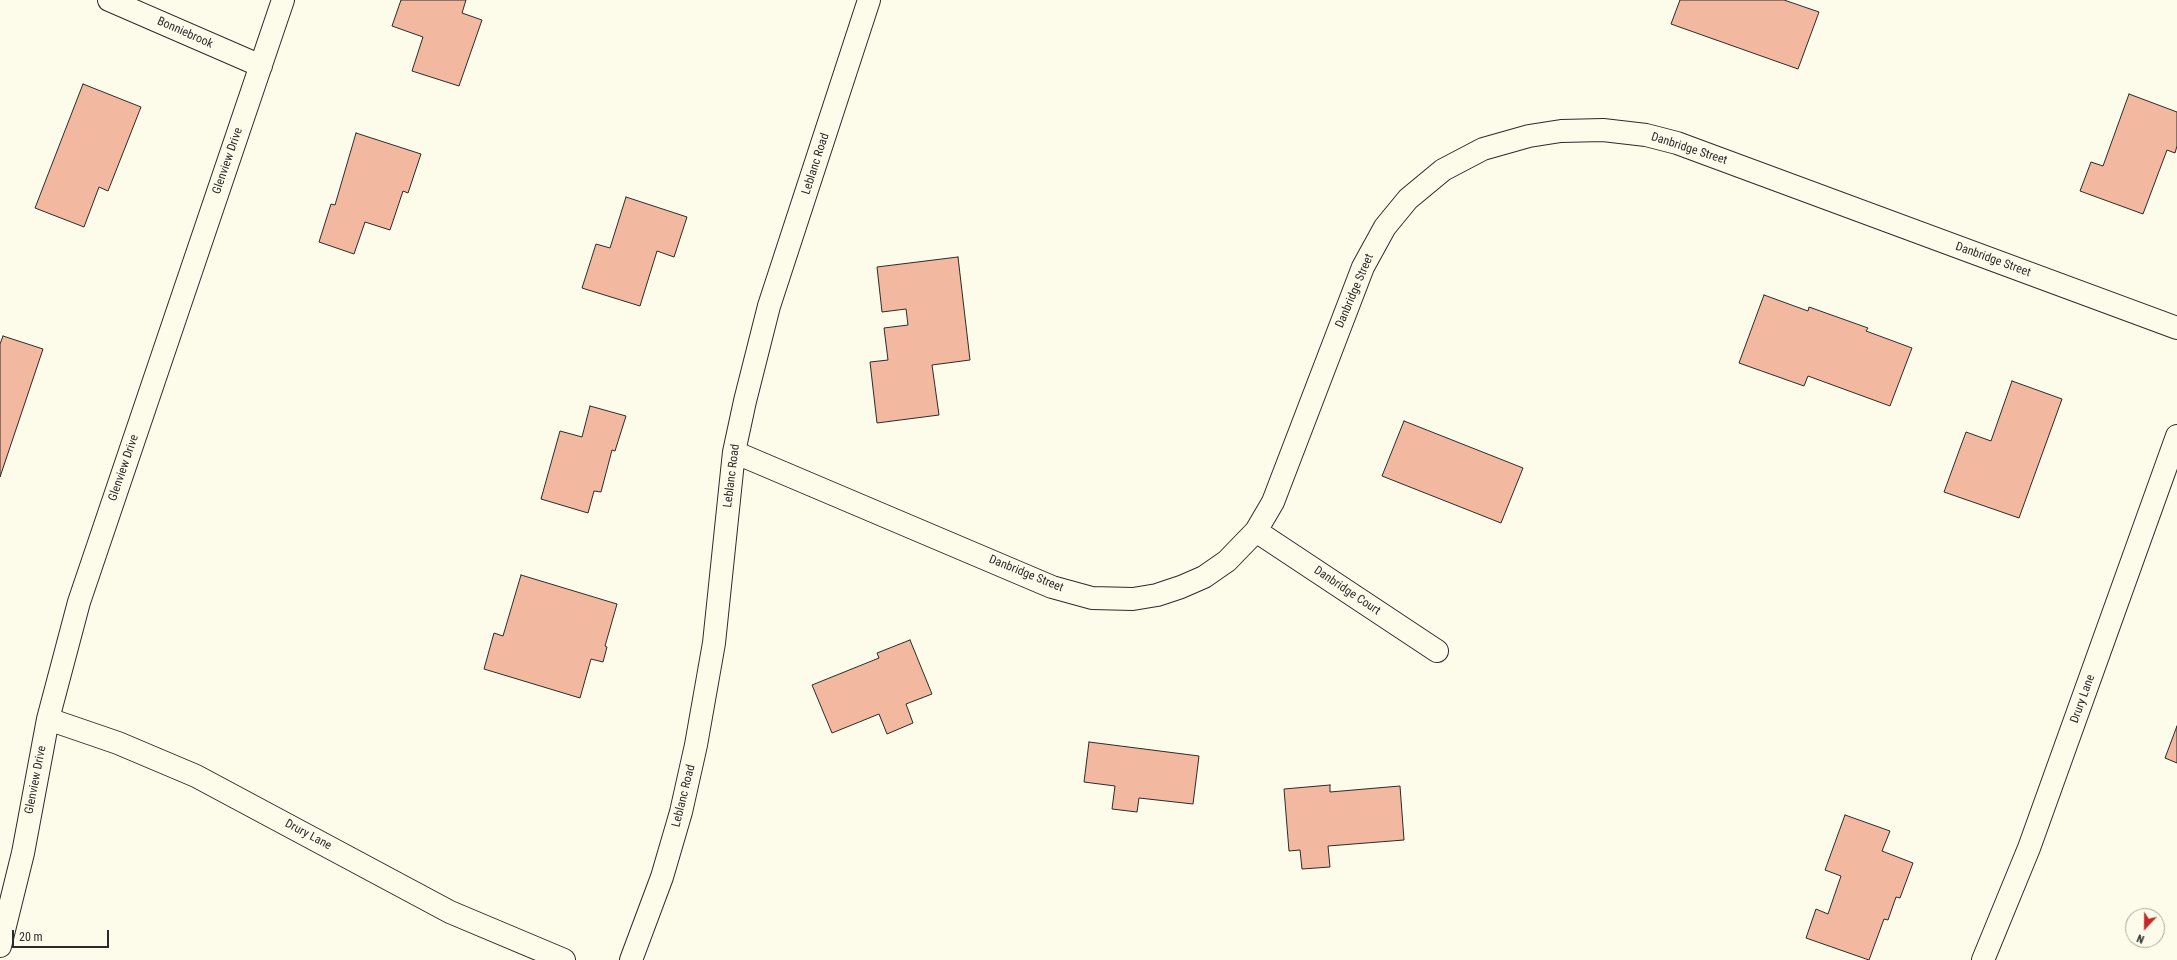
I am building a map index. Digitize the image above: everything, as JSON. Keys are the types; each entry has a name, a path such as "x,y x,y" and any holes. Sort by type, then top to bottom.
{"street":[{"name":"Bonniebrook","path":"108,0 261,66"},
{"name":"Glenview Drive","path":"0,946 22,853 48,719 79,602 283,0"},
{"name":"Leblanc Road","path":"631,960 662,877 681,812 696,745 714,643 734,452 769,306 869,0"},
{"name":"Danbridge Street","path":"734,452 1052,587 1092,598 1133,599 1158,595 1181,587 1204,577 1226,561 1256,531 1273,502 1363,266 1385,227 1408,199 1443,170 1483,150 1529,136 1561,131 1604,130 1646,135 1677,143 2177,328"},
{"name":"Drury Lane","path":"1983,960 2029,848 2177,436"},
{"name":"Danbridge Court","path":"1256,531 1437,651"},
{"name":"Drury Lane","path":"48,719 118,744 196,776 450,912 564,960"}],"building":[{"path":"401,0 466,0 462,13 482,20 459,86 412,71 423,37 392,26"},
{"path":"1680,0 1784,0 1819,12 1798,69 1671,24"},
{"path":"83,84 141,107 108,191 99,187 84,227 35,208"},
{"path":"2129,94 2177,112 2177,146 2175,153 2167,150 2143,214 2080,191 2091,162 2103,166"},
{"path":"356,133 421,154 408,193 403,191 390,230 365,222 354,254 319,242 331,204 335,205"},
{"path":"626,197 687,217 674,257 657,251 640,306 582,288 596,244 610,248"},
{"path":"958,257 970,360 932,365 939,415 877,423 870,362 888,360 884,328 908,325 906,309 882,312 877,267"},
{"path":"1764,295 1808,311 1809,307 1868,328 1866,331 1912,348 1890,406 1808,376 1804,386 1739,363"},
{"path":"3,336 43,349 0,477 0,344"},
{"path":"2012,381 2062,399 2019,518 1944,492 1966,432 1991,441"},
{"path":"590,406 626,416 615,451 612,450 601,492 594,491 588,513 541,499 560,431 582,437"},
{"path":"1404,421 1523,468 1501,523 1382,476"},
{"path":"521,575 617,604 605,646 607,647 603,662 591,659 580,698 484,669 494,633 503,636"},
{"path":"910,640 932,694 906,704 913,723 887,734 879,714 832,733 812,685 879,658 877,653"},
{"path":"2177,726 2177,763 2165,758"},
{"path":"1089,742 1199,756 1193,804 1139,798 1137,812 1112,809 1115,786 1084,782"},
{"path":"1330,785 1330,792 1400,786 1404,840 1328,846 1330,867 1302,869 1300,850 1289,851 1284,789"},
{"path":"1845,815 1890,831 1882,851 1913,863 1900,898 1896,897 1888,920 1884,919 1869,960 1806,938 1816,909 1828,914 1841,876 1825,870"}]}
